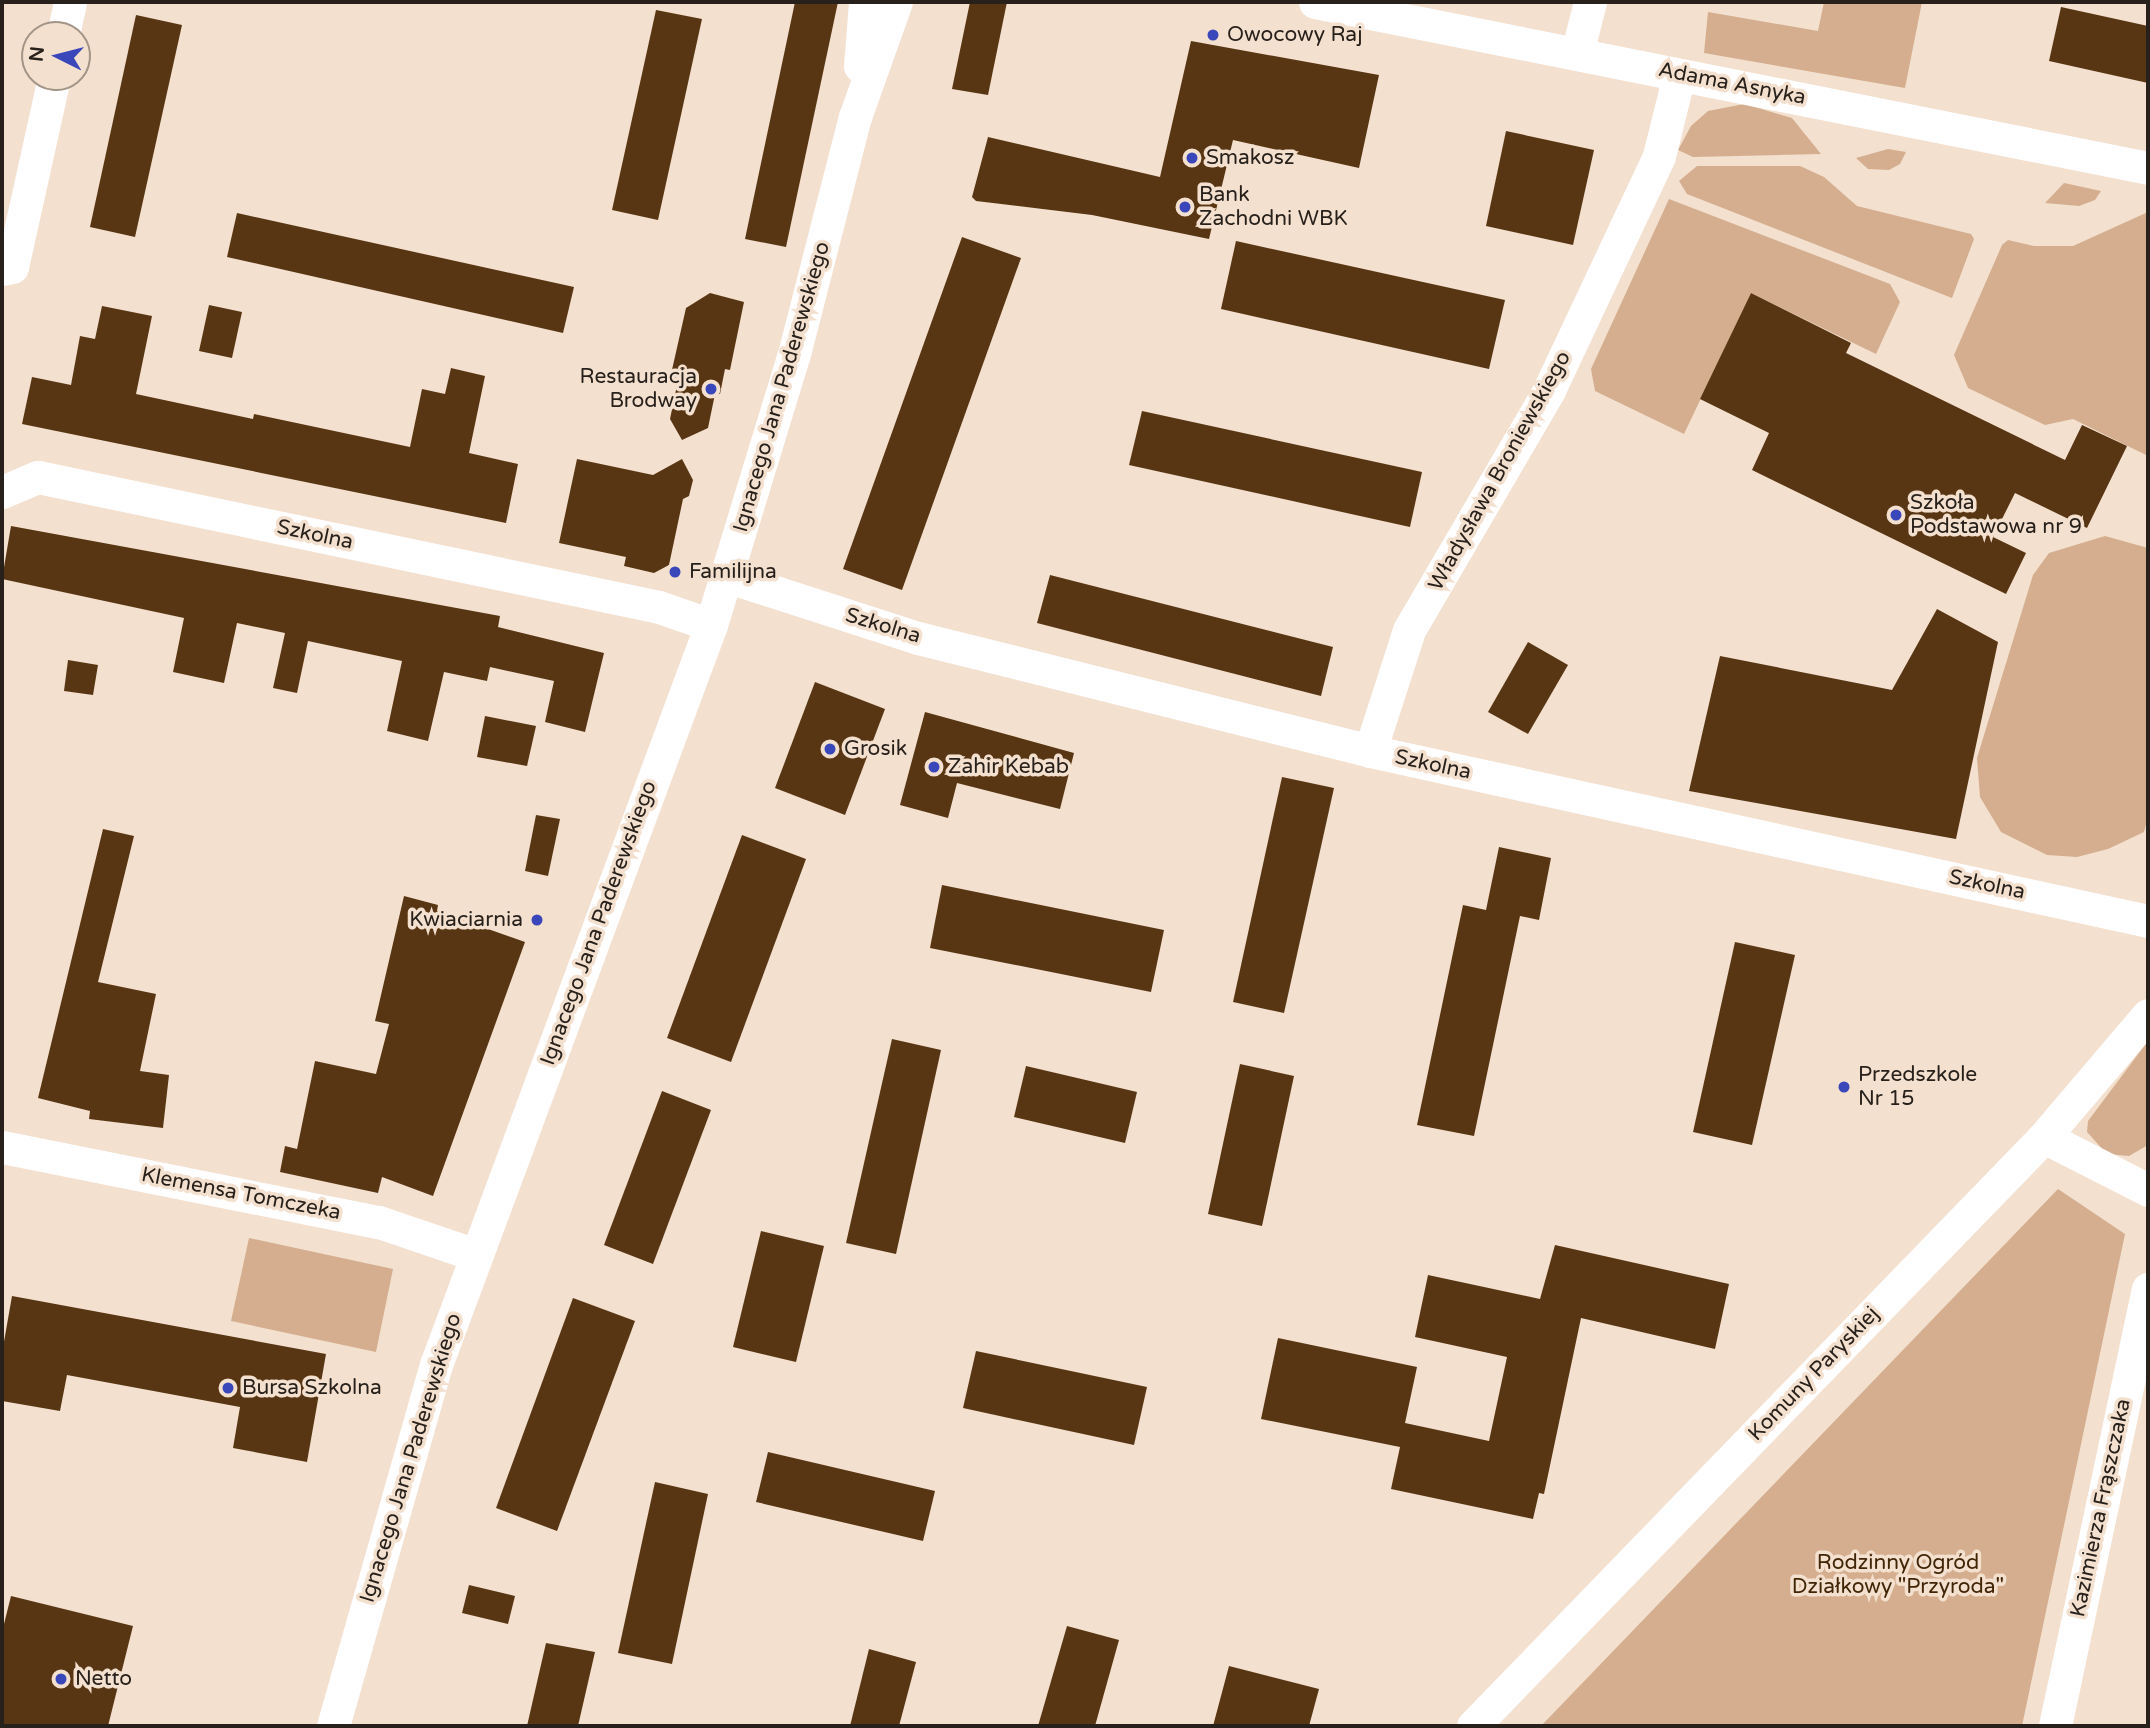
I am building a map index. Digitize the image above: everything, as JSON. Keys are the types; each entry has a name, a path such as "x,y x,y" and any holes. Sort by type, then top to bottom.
{"street":[{"path":"66,21 70,2"},
{"path":"855,117 865,2"},
{"path":"855,117 896,2"},
{"name":"Adama Asnyka","path":"1315,2 2148,168"},
{"path":"1577,53 1590,2"},
{"name":"Władysława Broniewskiego","path":"1370,751 1409,630 1549,390 1659,156 1679,75"},
{"path":"2,269 12,267 51,91"},
{"name":"Ignacego Jana Paderewskiego","path":"333,1726 399,1484 476,1255 711,625 794,354 855,117"},
{"name":"Szkolna","path":"2,492 38,477 659,607 711,625"},
{"name":"Szkolna","path":"726,576 918,638 1370,751 2148,921"},
{"name":"Komuny Paryskiej","path":"1473,1726 2044,1137 2148,1015"},
{"path":"2044,1137 2148,1190"},
{"name":"Klemensa Tomczeka","path":"2,1147 379,1222 476,1255"},
{"name":"Kazimierza Frąszczaka","path":"2055,1726 2148,1290"}],"green space":[{"path":"1824,2 1922,2 1905,88 1704,53 1708,12 1818,31"},
{"path":"1744,104 1792,118 1821,154 1693,157 1678,150 1691,126 1708,111"},
{"path":"1888,149 1906,152 1900,164 1889,170 1868,169 1856,158"},
{"path":"1697,166 1800,166 1824,177 1857,206 1971,234 1974,239 1952,298 1687,194 1679,181"},
{"path":"2064,183 2101,191 2095,200 2079,206 2045,203"},
{"path":"1669,199 1890,284 1900,302 1876,354 1751,293 1684,434 1595,391 1591,369"},
{"path":"2148,212 2148,456 2073,419 2045,425 1968,388 1954,355 2002,245 2008,240 2034,246 2073,246"},
{"path":"2105,536 2148,548 2148,817 2144,832 2108,849 2077,857 2047,855 2001,832 1980,797 1977,758 2033,575 2049,553"},
{"path":"2148,1041 2148,1145 2129,1156 2107,1154 2087,1132 2088,1121"},
{"name":"Rodzinny Ogród Działkowy \"Przyroda\"","path":"2058,1189 2125,1234 2022,1726 1541,1726"},
{"path":"249,1238 393,1269 376,1352 231,1321"}],"building":[{"path":"795,2 838,2 786,247 745,239"},
{"path":"970,2 1007,2 988,95 952,89"},
{"path":"2061,7 2148,26 2148,83 2049,61"},
{"path":"656,10 702,19 658,220 612,210"},
{"path":"136,15 182,25 135,237 90,227"},
{"path":"1191,41 1379,75 1359,168 1233,140 1209,239 1092,215 976,201 972,197 988,137 1160,177"},
{"path":"1506,131 1594,150 1573,245 1486,226"},
{"path":"237,213 574,287 563,333 227,257"},
{"path":"962,237 1021,258 902,590 843,569"},
{"path":"1236,241 1505,300 1489,369 1221,309"},
{"path":"710,293 744,302 730,370 725,369 720,394 715,394 708,428 682,440 670,419 677,385 669,383 686,308"},
{"path":"1751,293 1851,343 1846,353 2065,460 2082,425 2127,446 2087,528 2015,493 1993,537 2026,553 2006,594 1752,470 1769,433 1700,399"},
{"path":"209,305 242,312 232,358 199,351"},
{"path":"102,306 152,316 136,394 253,419 254,414 410,447 422,389 445,394 451,368 485,376 469,453 518,464 506,523 22,424 32,377 71,385 80,336 95,339"},
{"path":"1142,411 1422,472 1410,527 1129,465"},
{"path":"577,459 653,475 682,459 693,480 689,496 683,499 669,565 654,573 624,566 626,557 559,543"},
{"path":"11,526 500,616 498,627 604,653 585,732 545,722 554,681 490,667 487,681 444,672 428,741 387,731 402,661 308,641 297,693 273,688 285,633 237,623 224,683 173,672 184,618 2,579"},
{"path":"1050,575 1333,647 1321,696 1037,623"},
{"path":"1937,609 1998,642 1956,839 1689,791 1720,656 1892,690"},
{"path":"1528,642 1568,665 1528,734 1488,712"},
{"path":"68,660 98,665 93,695 64,691"},
{"name":"Grosik","path":"815,682 885,709 845,815 775,788"},
{"path":"925,712 1074,753 1060,809 957,783 948,818 900,805"},
{"path":"485,716 536,726 527,766 477,757"},
{"path":"1282,777 1334,788 1284,1013 1233,1002"},
{"path":"536,815 560,819 548,876 525,871"},
{"path":"103,829 134,836 98,982 156,994 140,1071 169,1075 163,1128 89,1119 90,1111 38,1098"},
{"path":"742,835 806,859 731,1062 667,1038"},
{"path":"1499,847 1551,858 1539,920 1520,916 1474,1136 1417,1125 1463,905 1486,910"},
{"path":"942,885 1164,930 1151,992 930,948"},
{"path":"404,896 438,905 437,911 525,942 433,1196 382,1177 378,1193 280,1172 285,1146 297,1149 315,1061 376,1074 389,1024 375,1021"},
{"path":"1735,942 1795,955 1752,1145 1693,1132"},
{"path":"892,1039 941,1050 896,1254 846,1243"},
{"path":"1240,1064 1294,1076 1262,1226 1208,1214"},
{"path":"1026,1066 1137,1092 1125,1143 1014,1117"},
{"path":"662,1091 711,1110 653,1264 604,1245"},
{"path":"761,1231 824,1246 796,1362 733,1347"},
{"path":"1555,1245 1729,1284 1715,1349 1581,1318 1544,1494 1539,1493 1533,1519 1391,1489 1400,1447 1261,1419 1278,1338 1417,1367 1405,1423 1489,1441 1507,1357 1415,1337 1428,1275 1540,1299"},
{"name":"Bursa Szkolna","path":"12,1296 326,1354 307,1462 233,1448 240,1407 67,1375 60,1411 2,1401 2,1353"},
{"path":"573,1298 635,1321 557,1531 496,1508"},
{"path":"976,1351 1147,1387 1134,1445 963,1408"},
{"path":"768,1452 935,1491 923,1541 756,1502"},
{"path":"655,1482 708,1494 672,1664 618,1653"},
{"path":"469,1585 515,1596 508,1624 462,1613"},
{"name":"Netto","path":"11,1596 133,1626 108,1726 2,1726 2,1632"},
{"path":"1067,1626 1119,1640 1095,1726 1038,1726"},
{"path":"546,1643 595,1652 578,1726 527,1726"},
{"path":"869,1649 916,1662 899,1726 850,1726"},
{"path":"1229,1666 1319,1689 1309,1726 1213,1726"}],"place":[{"name":"Owocowy Raj","path":"1213,35"},
{"name":"Smakosz","path":"1192,158"},
{"name":"Bank Zachodni WBK","path":"1185,207"},
{"name":"Restauracja Brodway","path":"711,389"},
{"name":"Szkoła Podstawowa nr 9","path":"1896,515"},
{"name":"Familijna","path":"675,572"},
{"name":"Grosik","path":"830,749"},
{"name":"Zahir Kebab","path":"934,767"},
{"name":"Kwiaciarnia","path":"537,920"},
{"name":"Przedszkole Nr 15","path":"1844,1087"},
{"name":"Bursa Szkolna","path":"228,1388"},
{"name":"Netto","path":"61,1679"}]}
